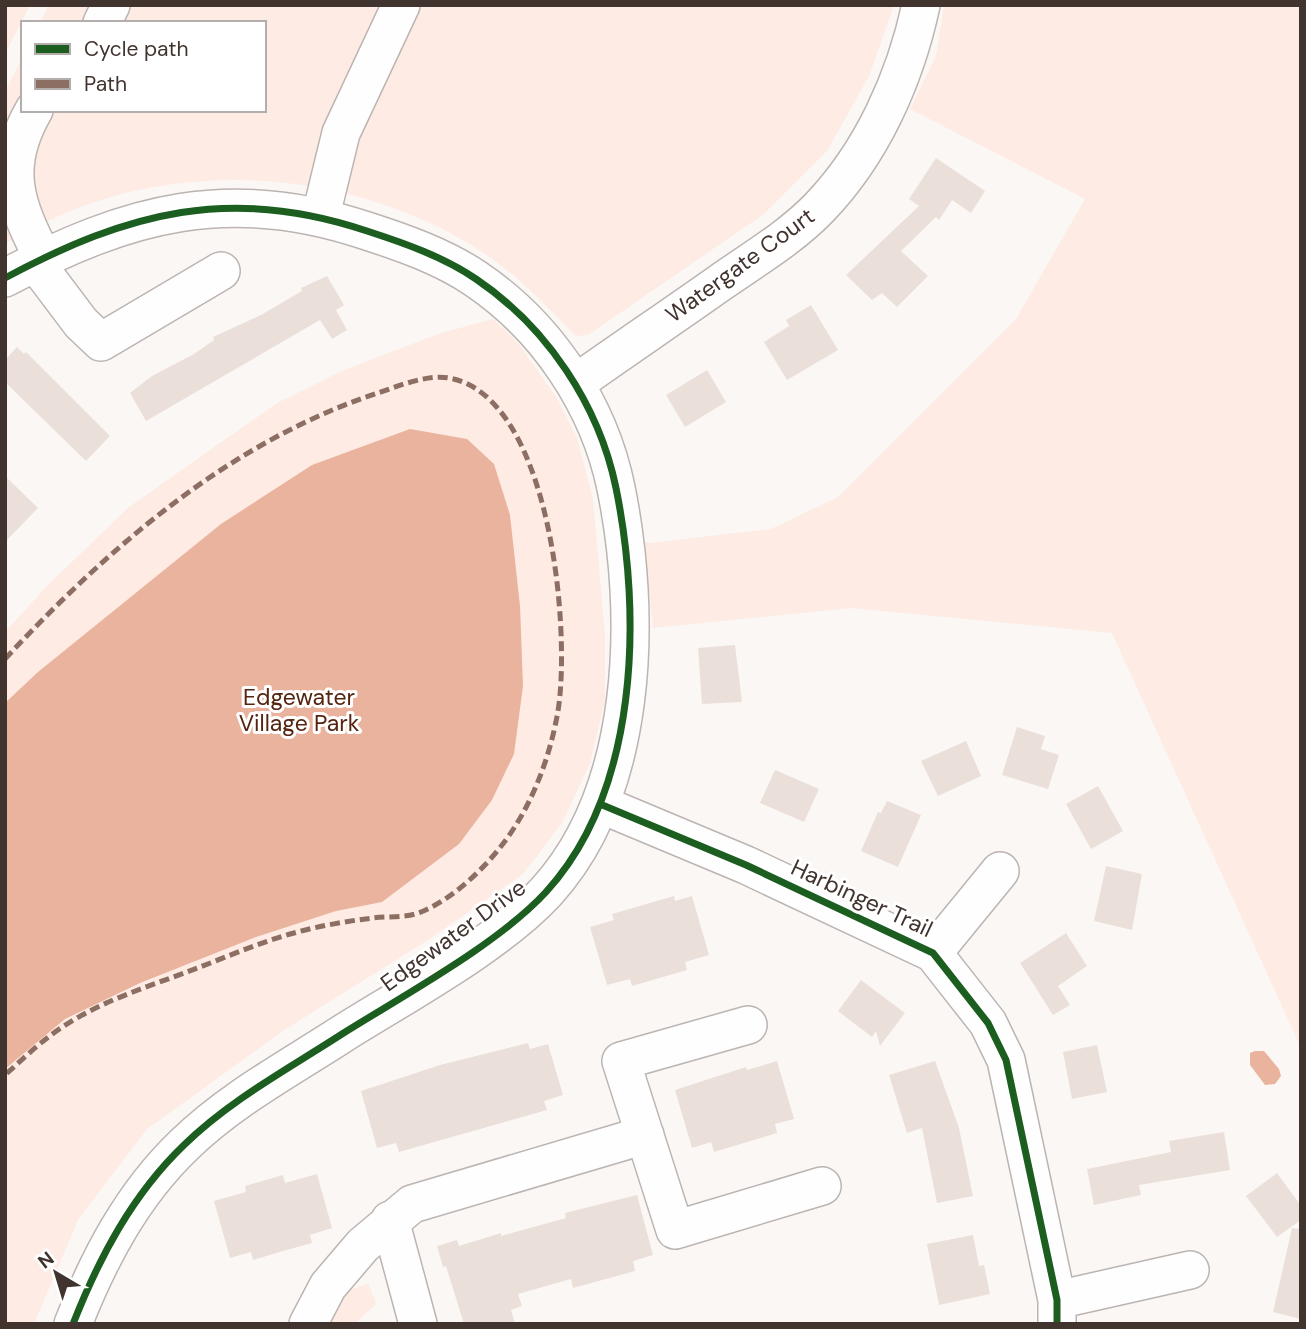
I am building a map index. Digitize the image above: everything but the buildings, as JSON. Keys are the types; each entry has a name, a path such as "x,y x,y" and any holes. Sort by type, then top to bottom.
{"street":[{"path":"103,21 111,5"},
{"path":"321,215 341,134 401,5"},
{"name":"Watergate Court","path":"576,383 765,253 819,208 858,157 888,107 913,43 921,5"},
{"path":"33,112 16,152 14,187 21,212 28,266 101,342 221,271"},
{"name":"Edgewater Drive","path":"28,266 78,240 166,213 231,207 321,215 410,245 476,278 533,328 576,383 609,451 624,528 630,602 618,749 600,804 575,853 546,891 520,916 456,962 228,1108 183,1147 135,1203 111,1239 73,1324"},
{"name":"Harbinger Trail","path":"600,804 746,865 933,953 988,1023 1006,1060 1057,1312"},
{"path":"933,953 1000,871"},
{"path":"748,1025 621,1061 675,1230 822,1186"},
{"path":"308,1324 328,1286 363,1245 412,1203 645,1135"},
{"path":"390,1220 418,1324"},
{"path":"1057,1312 1190,1270"}],"green space":[{"path":"5,5 30,5 21,21 5,54"},
{"path":"49,5 894,5 869,76 827,151 764,214 588,335 576,336 508,271 453,235 405,212 354,196 302,185 248,180 195,182 143,189 69,211 5,244 5,91 21,61 21,112 266,112 266,21 41,21"},
{"path":"944,5 1301,5 1301,1048 1112,633 851,608 653,628 644,541 650,543 771,529 838,497 1016,319 1085,199 910,109 936,56"},
{"name":"Edgewater Village Park","path":"493,319 518,343 556,397 577,438 593,499 605,635 605,700 590,763 562,823 523,874 434,936 283,1031 147,1129 78,1220 34,1324 5,1324 5,632 48,585 129,507 277,403 342,371 438,334"},
{"path":"368,1283 376,1304 354,1324 321,1324 343,1288 349,1291"}],"shaded area":[{"path":"410,429 467,439 494,464 510,515 520,606 523,686 514,754 492,800 459,844 382,902 336,911 256,937 140,983 65,1019 5,1069 5,703 38,672 221,524 312,465"},
{"path":"1264,1051 1279,1069 1281,1076 1275,1084 1265,1085 1250,1065 1250,1053"}],"marked path":[{"path":"5,659 86,577 175,502 272,439 324,414 378,393 413,381 441,377 484,394 511,426 532,470 547,521 556,575 561,628 558,711 538,782 522,815 494,855 455,892 416,914 343,922 294,933 253,946 106,1003 54,1033 5,1075"}],"cycle path":[{"path":"5,278 94,236 181,212 225,208 270,210 317,217 395,240 451,264 502,298 525,320 547,344 583,398 597,427 616,488 629,591 630,645 626,700 616,753 600,804 577,851 546,892 526,912 476,950 260,1086 220,1114 184,1145 148,1185 119,1228 94,1275 73,1324"},
{"path":"600,804 746,865 933,953 988,1023 1006,1060 1057,1300 1057,1324"}]}
